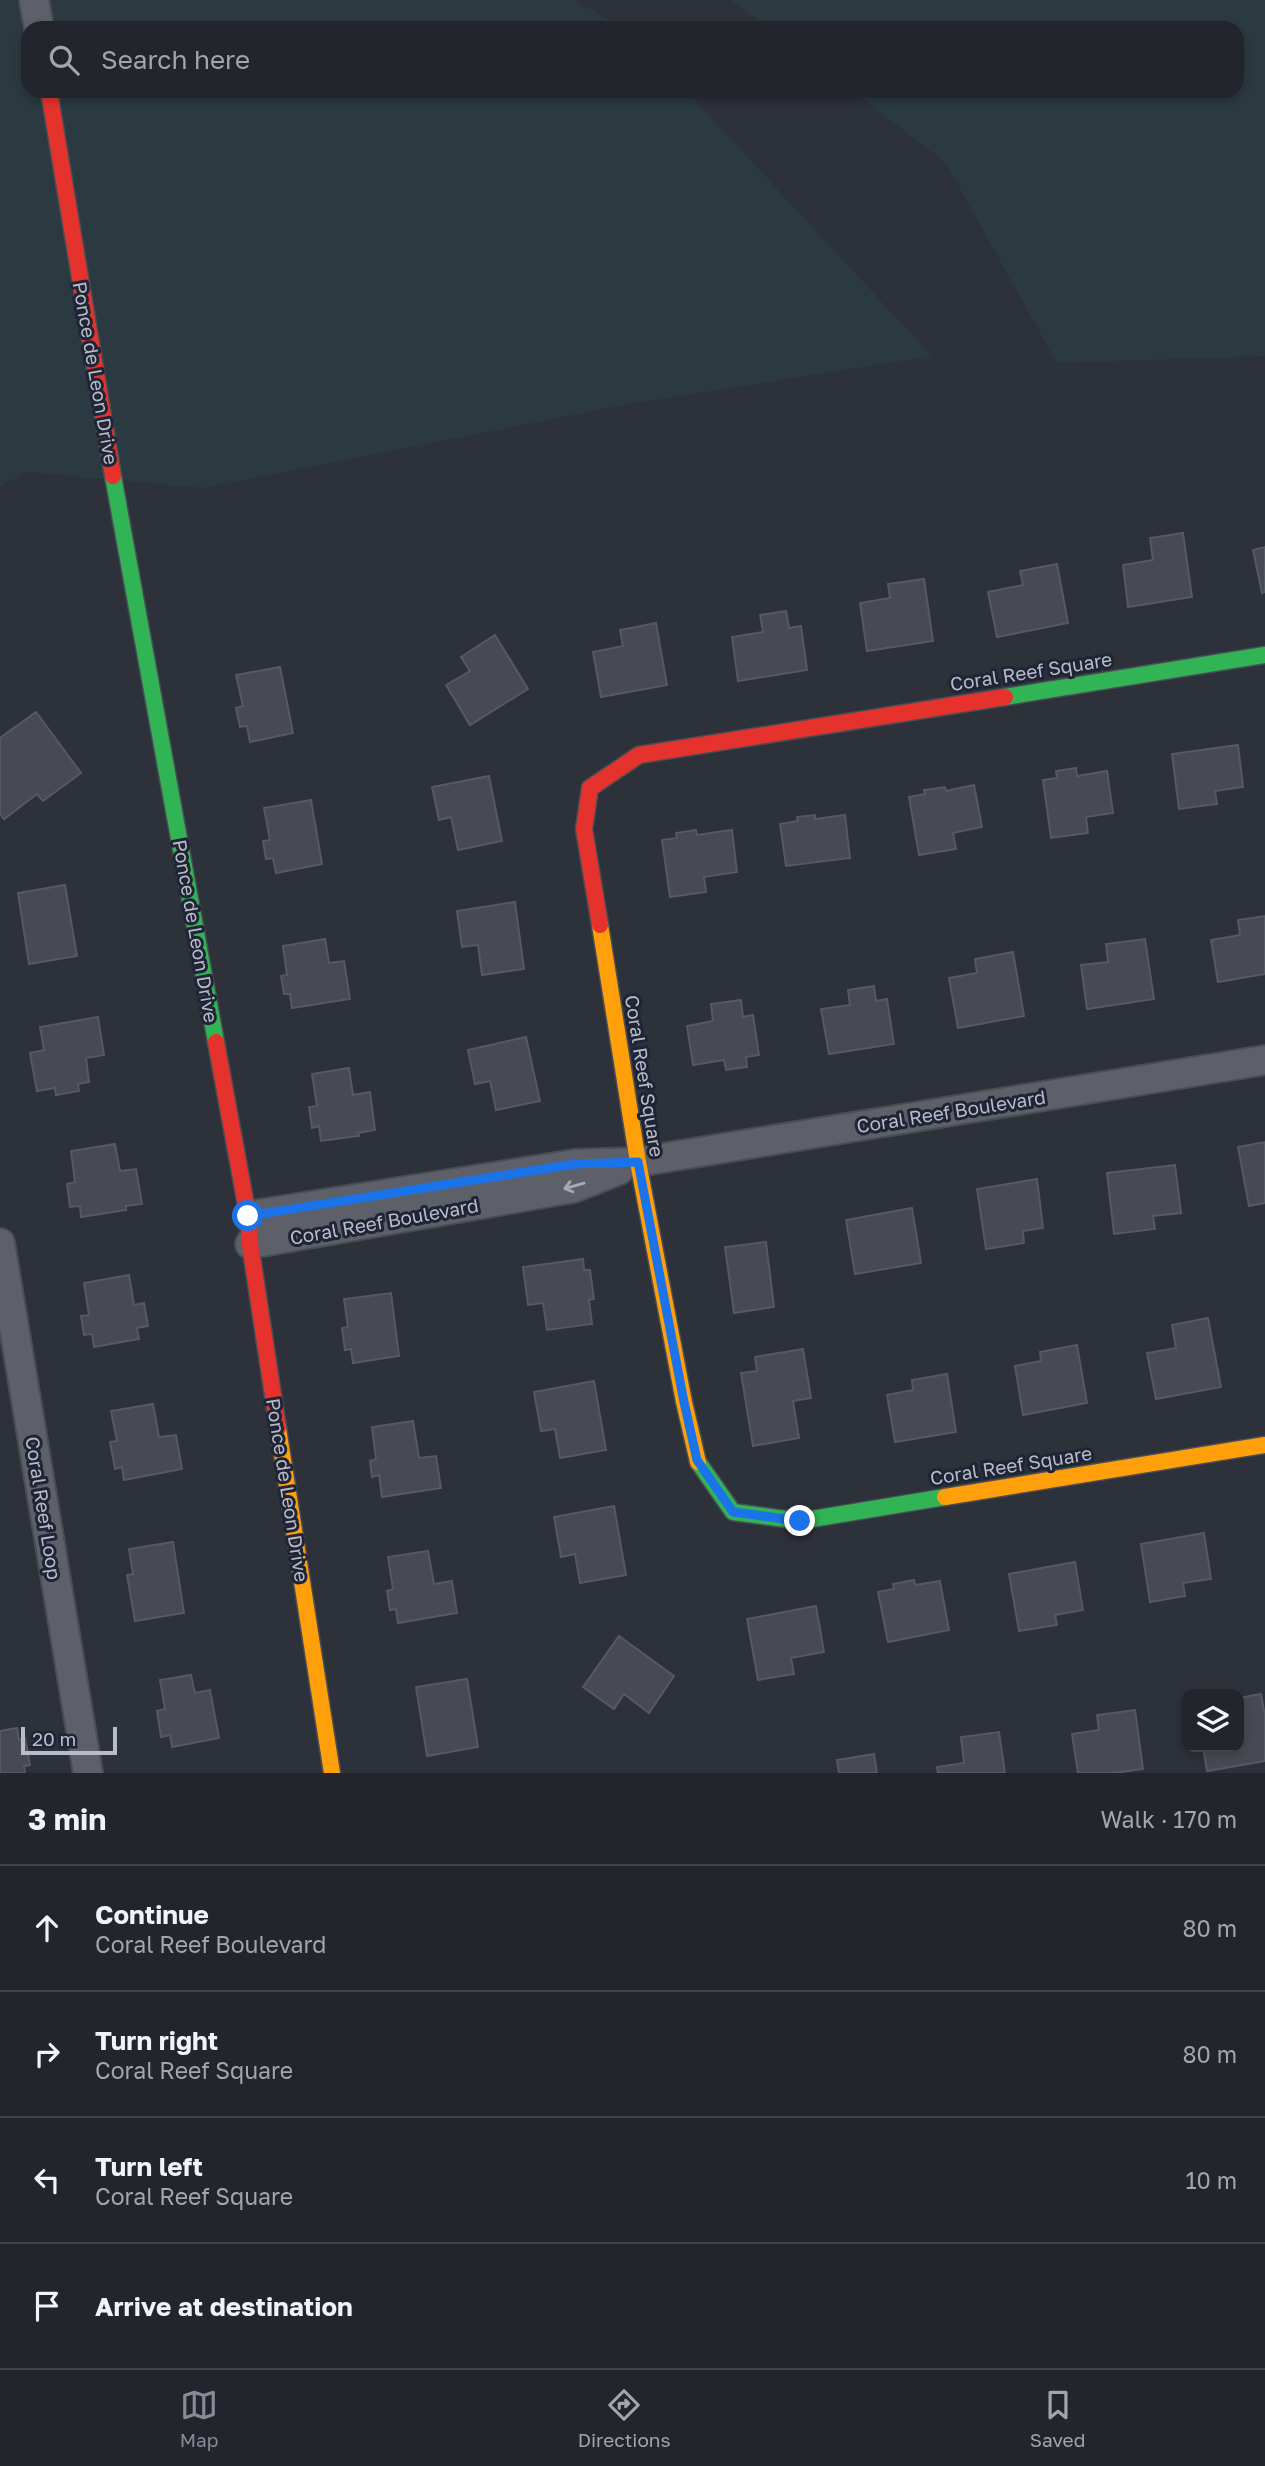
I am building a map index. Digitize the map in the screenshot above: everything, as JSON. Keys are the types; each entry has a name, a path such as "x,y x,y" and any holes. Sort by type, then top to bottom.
{"street":[{"path":"34,0 38,21"},
{"name":"Ponce de Leon Drive","path":"50,98 102,414 249,1230 332,1773"},
{"name":"Coral Reef Square","path":"1265,655 639,755 590,788 584,829 638,1162 684,1402 697,1460 733,1512 800,1521 1265,1444"},
{"name":"Coral Reef Boulevard","path":"249,1230 573,1188 638,1162 1265,1060"},
{"name":"Coral Reef Loop","path":"0,1243 88,1773"}],"shaded area":[{"path":"0,0 574,0 612,21 21,21 21,98 692,98 932,356 624,405 203,488 26,472 0,487"},
{"path":"729,0 1265,0 1265,356 1057,363 945,162 861,98 1244,98 1244,21 760,21"}],"building":[{"path":"1183,533 1192,597 1128,607 1123,565 1153,560 1150,538"},
{"path":"1265,547 1265,592 1262,593 1253,550"},
{"path":"1057,564 1068,623 997,637 988,592 1023,585 1020,571"},
{"path":"924,579 933,641 867,651 860,603 890,598 888,584"},
{"path":"786,611 789,628 801,626 807,670 738,681 732,637 763,632 760,615"},
{"path":"656,623 667,685 601,697 593,652 623,646 620,630"},
{"path":"495,635 528,689 470,725 446,685 470,671 461,657"},
{"path":"280,667 293,733 250,742 247,726 240,727 236,708 243,706 236,675"},
{"path":"36,712 81,773 43,801 37,794 4,819 0,814 0,738"},
{"path":"1238,745 1243,787 1215,791 1217,804 1179,809 1172,754"},
{"path":"1076,768 1077,776 1107,771 1113,813 1086,817 1088,833 1051,838 1043,780 1057,778 1056,771"},
{"path":"489,776 502,841 458,850 451,817 439,820 432,787"},
{"path":"974,785 982,827 953,833 956,849 919,855 909,797 925,794 924,790 945,787 946,791"},
{"path":"311,800 322,864 276,873 273,858 266,859 263,841 270,840 264,808"},
{"path":"815,815 815,819 845,815 850,858 786,866 780,824 798,821 797,817"},
{"path":"696,830 697,835 732,830 737,872 704,877 706,892 670,897 662,840 677,838 676,833"},
{"path":"65,885 77,956 29,964 18,893"},
{"path":"515,902 524,969 482,975 478,945 462,947 457,911"},
{"path":"1265,916 1265,974 1218,982 1211,940 1240,935 1238,920"},
{"path":"325,939 329,963 344,961 350,999 292,1008 290,994 284,994 281,976 287,975 283,946"},
{"path":"1145,939 1154,999 1087,1009 1081,965 1108,962 1106,944"},
{"path":"1013,952 1024,1016 958,1028 949,978 977,973 975,959"},
{"path":"874,986 876,1001 887,999 894,1044 829,1054 821,1009 850,1005 848,990"},
{"path":"741,1000 743,1017 753,1015 759,1055 746,1057 747,1067 726,1070 724,1060 693,1065 687,1026 713,1021 711,1004"},
{"path":"98,1017 104,1055 86,1058 89,1082 78,1084 79,1091 56,1095 55,1088 37,1091 30,1053 44,1050 40,1027"},
{"path":"526,1037 540,1101 496,1110 490,1081 475,1084 468,1050"},
{"path":"349,1068 353,1095 370,1092 375,1130 358,1133 359,1136 321,1141 319,1126 312,1128 309,1107 317,1106 312,1074"},
{"path":"1265,1142 1265,1203 1249,1206 1238,1147"},
{"path":"115,1144 120,1171 136,1169 142,1204 126,1206 126,1210 81,1217 80,1206 70,1207 67,1184 75,1182 71,1151"},
{"path":"1175,1165 1181,1213 1153,1216 1155,1229 1114,1234 1107,1173"},
{"path":"1037,1179 1043,1228 1023,1231 1024,1243 986,1249 977,1189"},
{"path":"912,1208 921,1263 855,1274 846,1220"},
{"path":"766,1242 774,1307 734,1313 725,1247"},
{"path":"583,1259 584,1270 590,1270 594,1299 589,1300 592,1324 547,1330 543,1303 528,1305 523,1267"},
{"path":"129,1275 134,1305 144,1303 148,1326 137,1328 139,1339 94,1347 92,1334 84,1335 81,1316 89,1315 84,1283"},
{"path":"391,1293 399,1356 353,1363 351,1349 345,1350 342,1328 348,1327 344,1299"},
{"path":"1208,1318 1221,1387 1156,1399 1147,1353 1176,1348 1172,1325"},
{"path":"1077,1345 1087,1403 1023,1415 1015,1366 1041,1361 1040,1352"},
{"path":"803,1349 811,1398 793,1401 799,1438 753,1446 741,1373 757,1371 755,1357"},
{"path":"947,1374 956,1432 895,1442 887,1395 913,1390 912,1380"},
{"path":"594,1381 606,1450 560,1458 555,1429 541,1431 534,1392"},
{"path":"153,1404 159,1437 176,1435 182,1469 124,1480 122,1467 115,1469 110,1442 117,1441 111,1411"},
{"path":"413,1421 419,1458 436,1456 441,1488 382,1497 379,1475 372,1477 370,1461 376,1459 372,1427"},
{"path":"614,1506 626,1575 580,1583 575,1554 561,1557 554,1517"},
{"path":"1204,1533 1211,1579 1183,1583 1185,1596 1150,1602 1141,1544"},
{"path":"173,1542 184,1613 135,1621 127,1575 133,1574 129,1549"},
{"path":"428,1551 434,1584 452,1581 457,1613 398,1623 396,1609 390,1610 387,1591 393,1589 388,1557"},
{"path":"1075,1562 1083,1610 1055,1615 1057,1625 1019,1631 1009,1574"},
{"path":"914,1580 915,1585 940,1581 949,1630 888,1642 878,1592 894,1589 893,1584"},
{"path":"816,1606 824,1652 791,1658 794,1674 758,1680 747,1619"},
{"path":"619,1636 674,1676 649,1713 624,1694 614,1709 583,1687"},
{"path":"191,1675 195,1693 210,1690 219,1738 172,1747 170,1735 161,1737 157,1711 165,1709 160,1680"},
{"path":"467,1679 478,1747 427,1756 416,1687"},
{"path":"1261,1694 1265,1716 1265,1761 1207,1771 1204,1752 1244,1752 1244,1697"},
{"path":"1135,1710 1143,1769 1114,1773 1078,1773 1072,1734 1099,1730 1097,1715"},
{"path":"17,1728 19,1740 25,1738 30,1765 24,1766 25,1773 0,1773 0,1731"},
{"path":"999,1732 1005,1773 938,1773 937,1767 964,1763 961,1737"},
{"path":"874,1754 877,1773 839,1773 837,1760"}],"traffic: fast":[{"path":"113,476 216,1042"},
{"path":"1005,697 1265,655"},
{"path":"698,1462 733,1512 800,1521 945,1497"}],"traffic: slow":[{"path":"600,925 638,1162 698,1462"},
{"path":"278,1428 332,1773"},
{"path":"945,1497 1265,1445"}],"traffic: jam":[{"path":"50,98 113,476"},
{"path":"600,925 584,829 590,788 639,755 1005,697"},
{"path":"216,1042 248,1216 278,1428"}],"route":[{"path":"248,1216 575,1164 638,1162 697,1460 733,1512 800,1521"}]}
